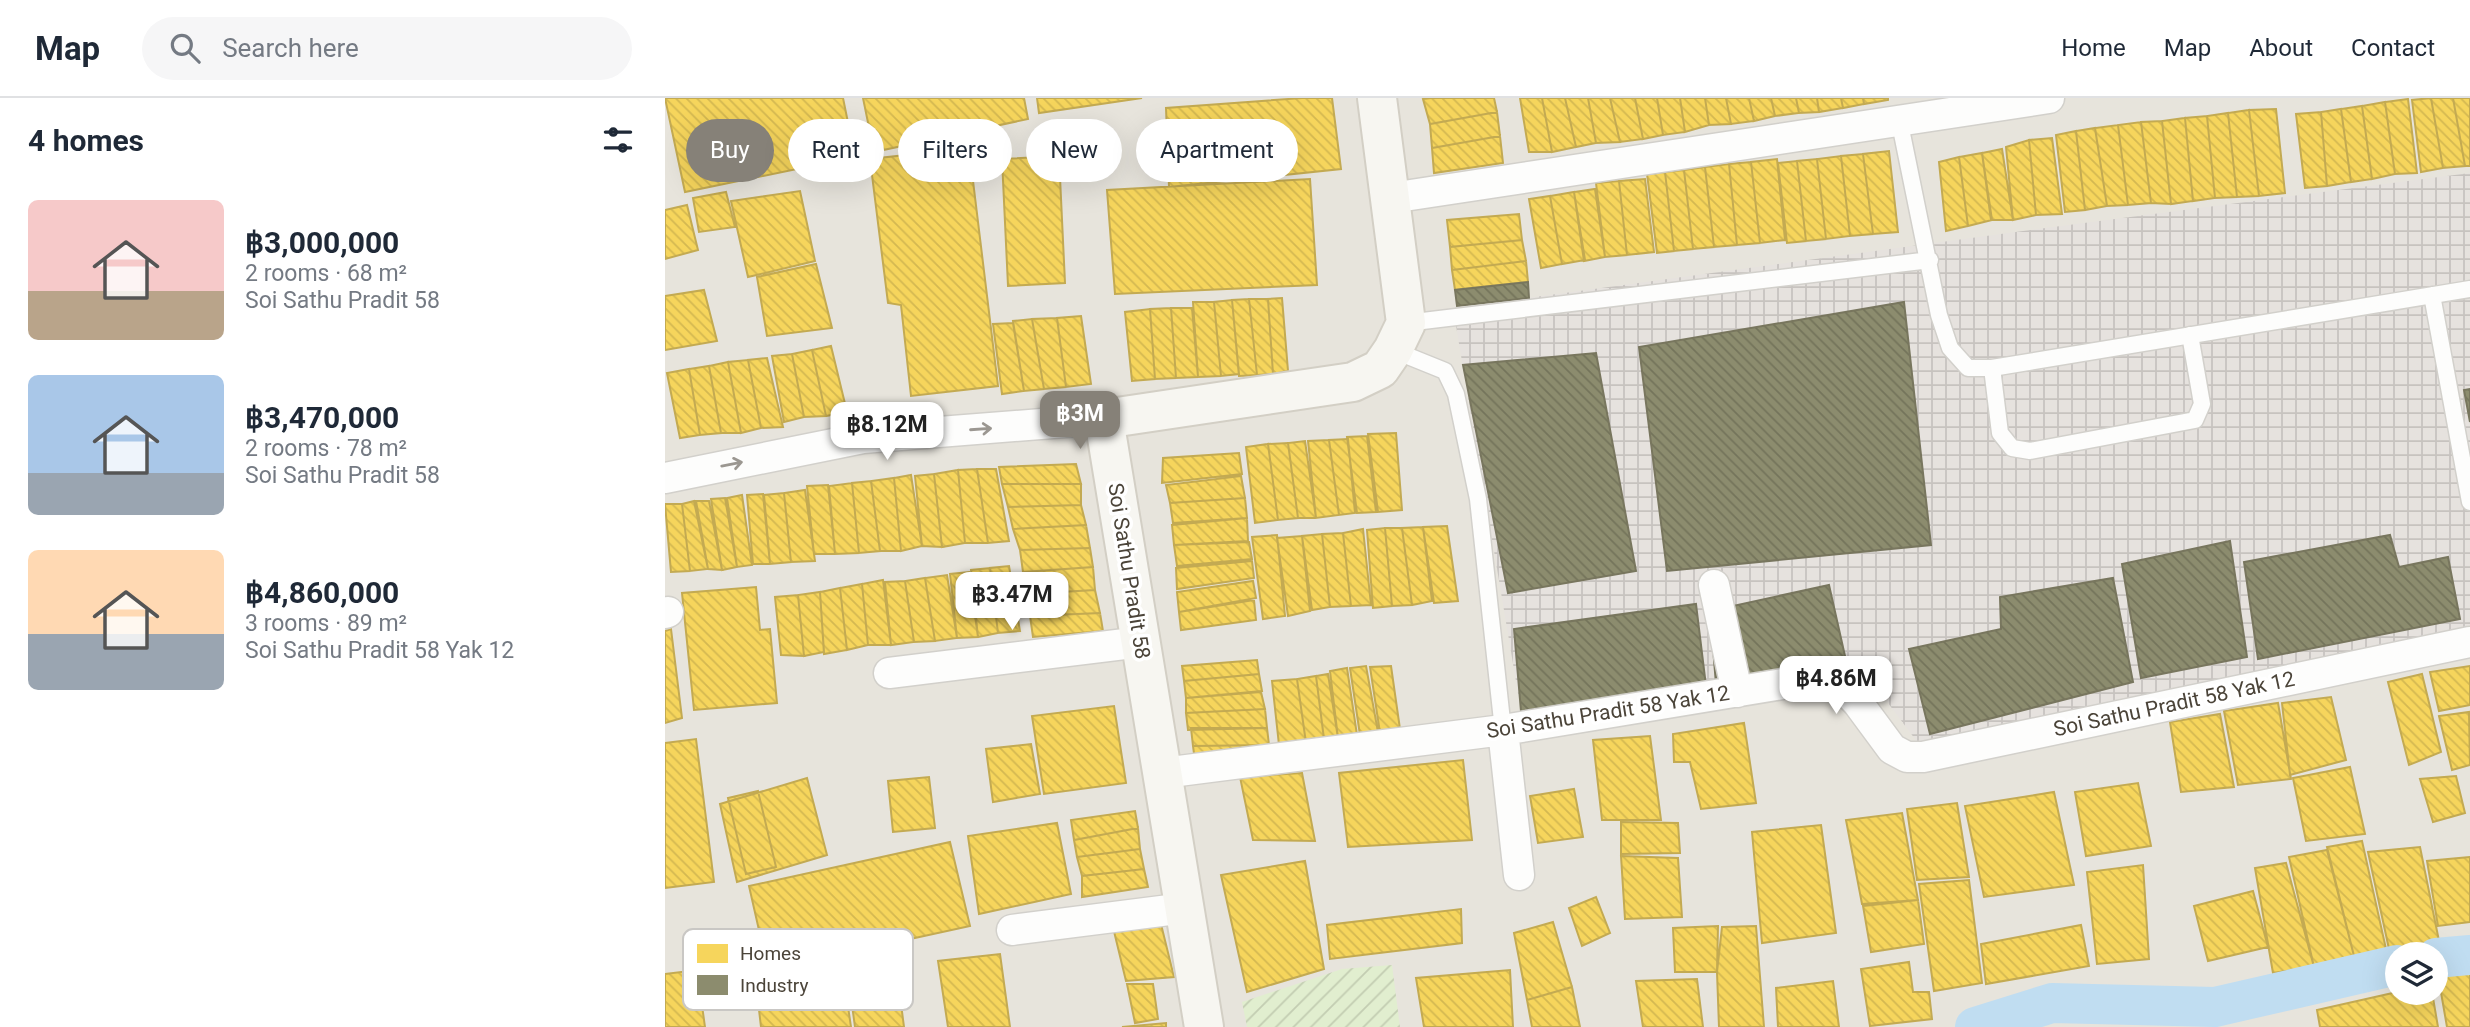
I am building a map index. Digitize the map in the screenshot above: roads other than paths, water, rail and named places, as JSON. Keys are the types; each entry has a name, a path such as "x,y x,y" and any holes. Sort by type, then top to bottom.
{"street":[{"path":"666,473 863,438 1104,419 1353,382 1380,369 1400,336 1391,198 1377,98"},
{"path":"1391,198 2049,98"},
{"name":"Soi Sathu Pradit 58","path":"1104,419 1205,1027"},
{"path":"1714,585 1737,692"},
{"path":"889,673 1141,642"},
{"name":"Soi Sathu Pradit 58 Yak 12","path":"1163,773 1503,730 1819,678 1838,682 1859,703 1892,749 1907,757 1923,757 2470,642"},
{"path":"1503,730 1520,875"},
{"path":"1011,930 1185,908"}],"lane":[{"path":"1899,119 1940,315 1950,348 1968,368 1992,368 2470,289"},
{"path":"1400,336 1930,260"},
{"path":"2432,295 2470,502"},
{"path":"1992,368 2000,433 2012,448 2044,448 2195,420 2202,404 2190,335"},
{"path":"1400,336 1445,371 1456,394 1478,499 1503,730"}],"waterway":[{"path":"2448,957 2470,955"},
{"path":"1975,1027 2052,1003 2215,1007 2385,968"}]}
